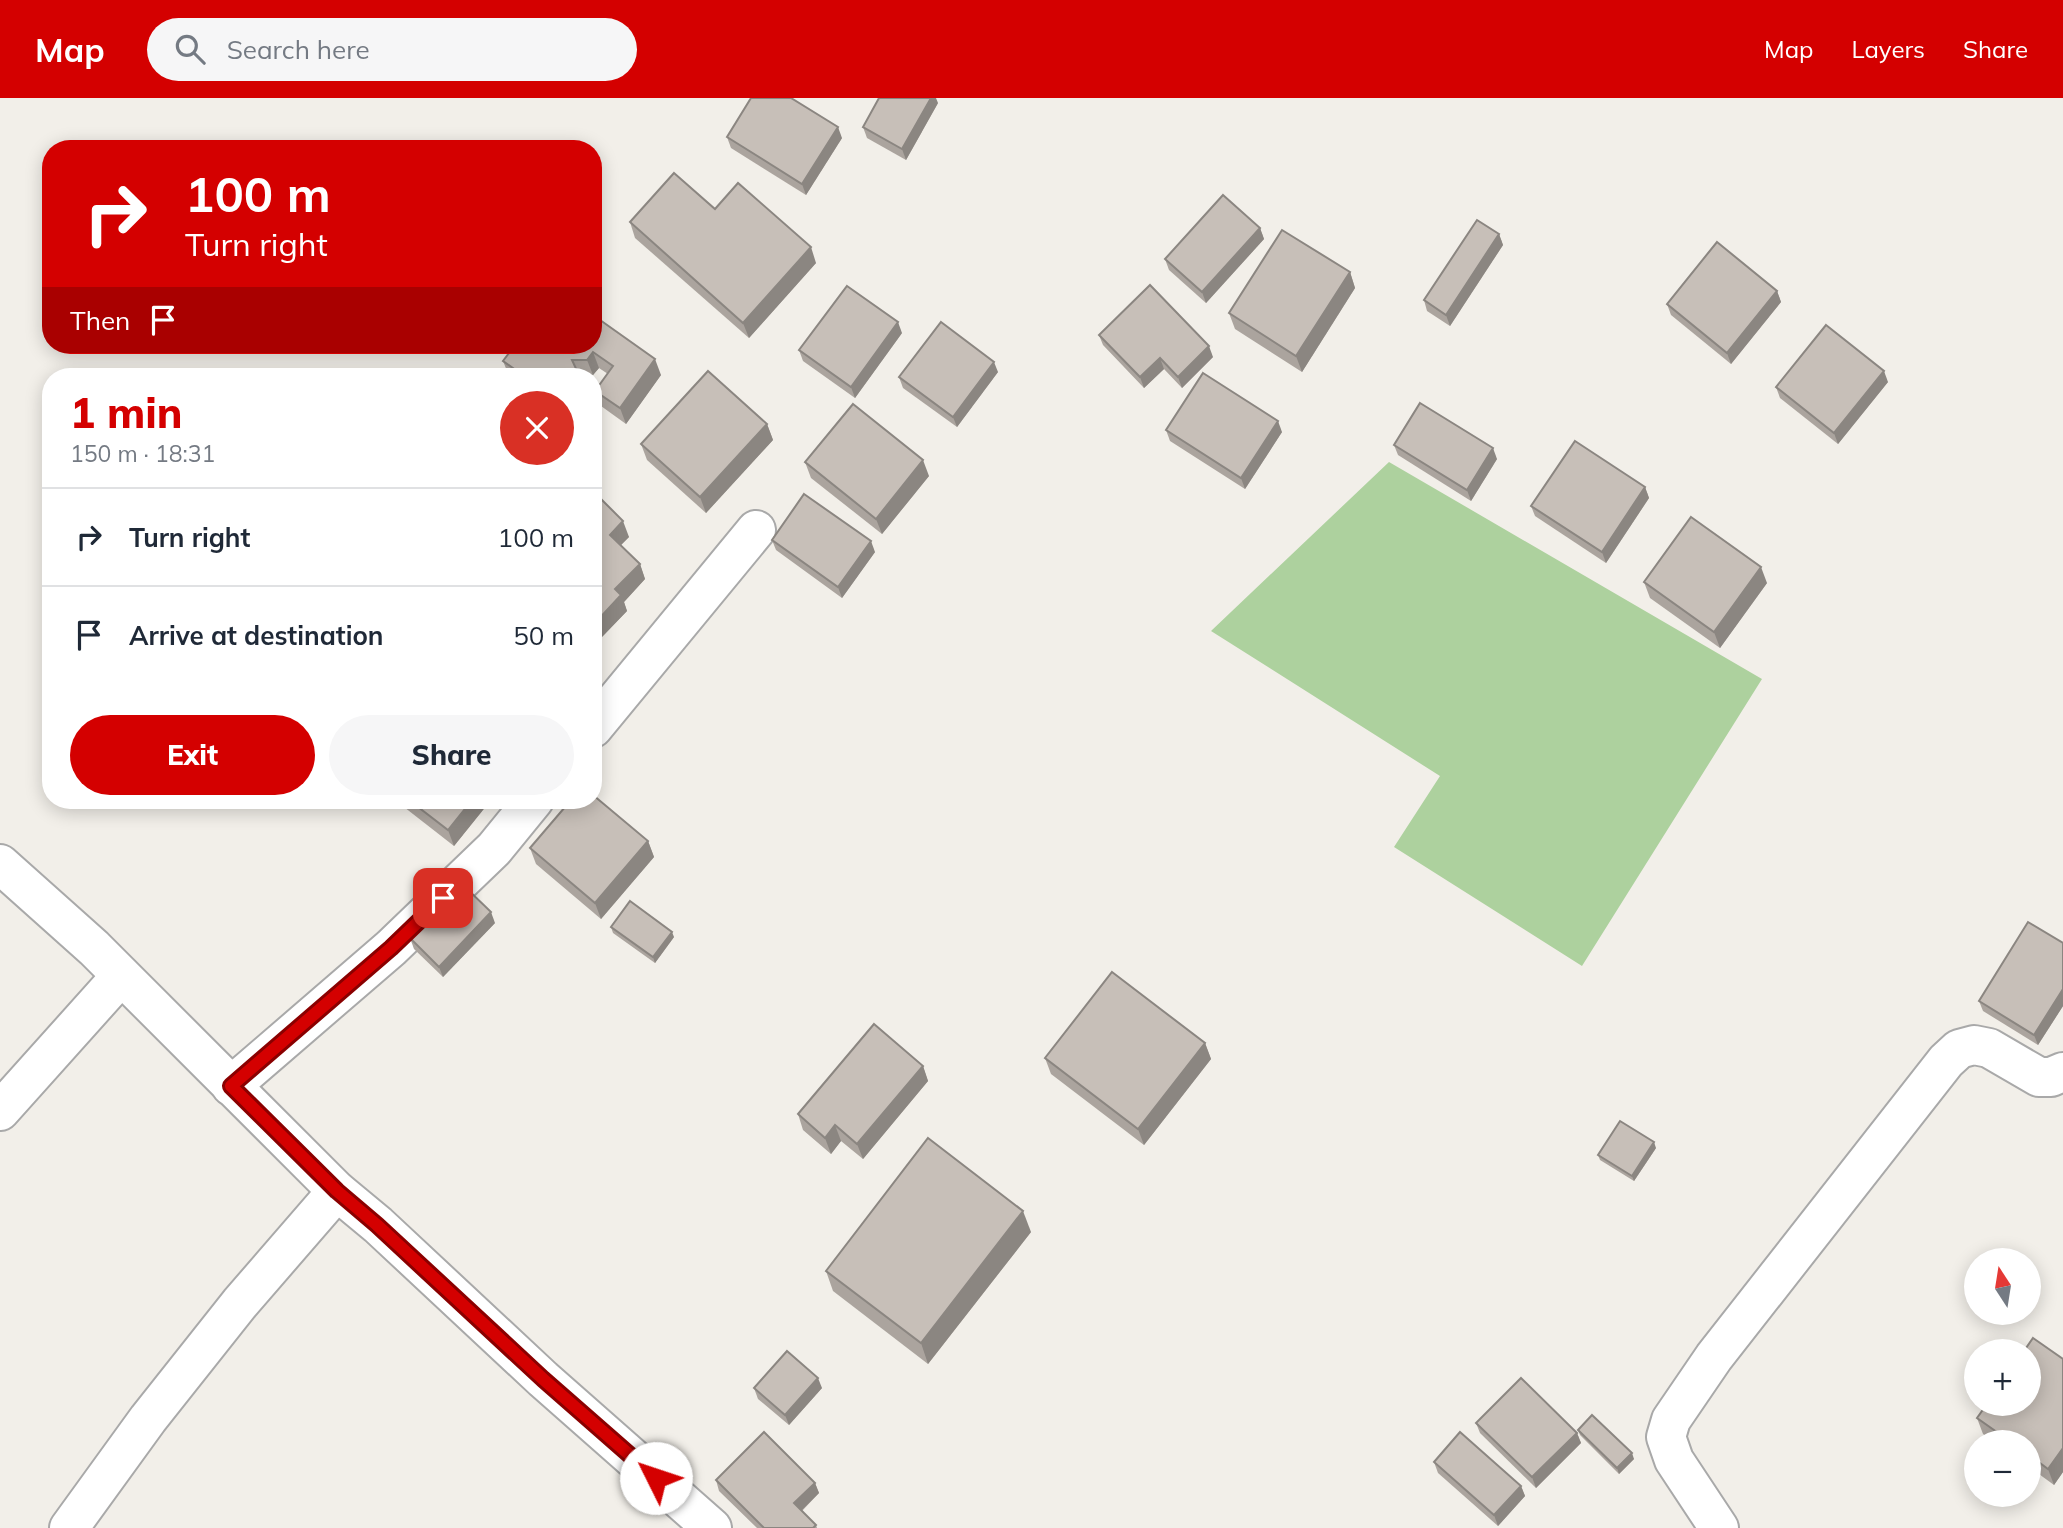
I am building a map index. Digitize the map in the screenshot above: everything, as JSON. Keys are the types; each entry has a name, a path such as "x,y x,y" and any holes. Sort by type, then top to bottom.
{"street":[{"path":"602,717 756,530"},
{"path":"231,1086 401,939 494,849 527,809"},
{"path":"0,864 94,948 337,1191 543,1379 712,1528"},
{"path":"0,1111 121,976"},
{"path":"1719,1528 1674,1460 1666,1437 1671,1420 1714,1357 1946,1060 1959,1049 1974,1045 1989,1048 2039,1077 2051,1077 2063,1072"},
{"path":"69,1528 148,1419 240,1303 337,1191"}],"green space":[{"path":"1389,462 1762,679 1582,966 1394,847 1440,776 1211,631"}],"building":[{"path":"751,98 791,98 838,127 802,184 727,137"},
{"path":"879,98 931,98 902,149 863,127"},
{"path":"674,173 715,209 738,183 811,247 743,323 630,222"},
{"path":"1223,195 1260,228 1202,292 1165,259"},
{"path":"1477,220 1499,234 1446,315 1424,300"},
{"path":"1282,230 1350,272 1296,356 1229,313"},
{"path":"1717,242 1777,291 1727,353 1667,304"},
{"path":"1150,285 1209,346 1178,377 1160,358 1140,377 1099,335"},
{"path":"847,286 898,322 851,387 799,350"},
{"path":"602,321 655,359 620,408 602,396 602,381 613,366 596,354 602,354"},
{"path":"941,322 994,362 953,417 899,377"},
{"path":"1826,325 1884,371 1834,433 1776,387"},
{"path":"508,354 592,354 587,360 572,360 576,368 513,368 503,361"},
{"path":"708,371 767,424 700,497 641,444"},
{"path":"1203,373 1278,421 1241,478 1166,430"},
{"path":"1420,403 1493,448 1467,490 1394,445"},
{"path":"853,404 923,460 876,519 805,462"},
{"path":"1575,441 1645,487 1602,552 1531,506"},
{"path":"804,494 871,541 838,587 772,540"},
{"path":"602,500 623,521 610,535 640,564 615,589 621,595 602,616"},
{"path":"1691,517 1761,567 1714,632 1644,582"},
{"path":"602,803 648,841 595,903 530,848 563,809 602,809"},
{"path":"421,809 465,809 448,830"},
{"path":"462,884 491,912 439,967 410,938"},
{"path":"630,901 672,932 653,957 611,927"},
{"path":"2028,922 2063,943 2063,989 2034,1035 1979,1001"},
{"path":"1112,972 1205,1043 1138,1129 1045,1058"},
{"path":"874,1024 923,1066 857,1144 835,1125 825,1138 798,1114"},
{"path":"1620,1121 1654,1142 1632,1176 1598,1155"},
{"path":"928,1138 1023,1211 921,1343 826,1271"},
{"path":"2041,1344 2063,1359 2063,1448 2048,1469 2041,1464 2041,1430 1994,1430 1977,1418 2041,1416"},
{"path":"787,1351 818,1378 785,1415 754,1388"},
{"path":"1521,1378 1577,1433 1532,1477 1476,1423"},
{"path":"1592,1415 1632,1453 1617,1468 1578,1430"},
{"path":"764,1432 815,1483 794,1503 816,1525 813,1528 764,1528 716,1480"},
{"path":"1460,1432 1521,1486 1494,1515 1434,1462"}],"route":[{"path":"443,898 391,948 231,1086 337,1191 656,1478"}]}
